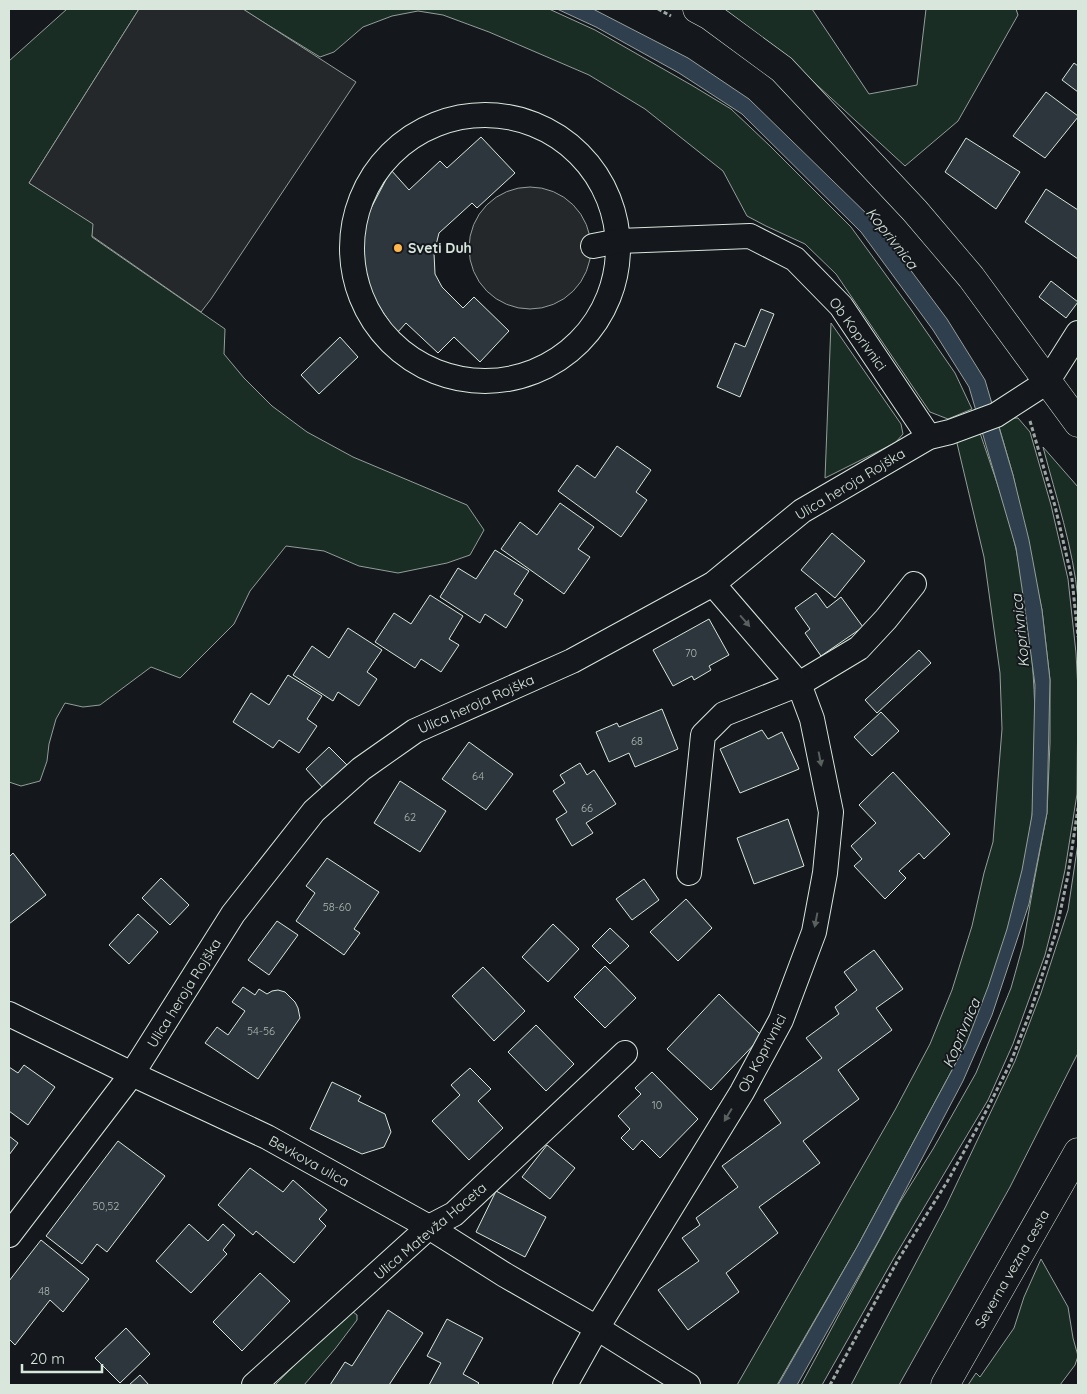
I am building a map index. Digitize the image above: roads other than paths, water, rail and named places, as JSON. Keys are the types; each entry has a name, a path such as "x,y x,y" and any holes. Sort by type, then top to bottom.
{"street":[{"path":"697,9 710,16 782,68 862,153 915,211 971,277 1078,423"},
{"path":"480,113 532,121 576,148 607,191 620,241 612,293 584,338 542,369 491,382 439,374 394,347 363,305 351,254 359,202 386,157 429,126 480,113"},
{"name":"Ob Koprivnici","path":"593,246 620,241 750,236 795,259 841,306 939,435"},
{"path":"1047,382 1078,333"},
{"name":"Ulica heroja Rojška","path":"9,1235 132,1074 234,914 314,811 361,769 415,731 572,661 712,584 802,511 939,435 996,415 1047,382"},
{"name":"Ob Koprivnici","path":"565,1385 597,1328 746,1084 781,1020 814,932 826,872 831,812 812,719 800,684 712,584"},
{"path":"689,873 704,735 724,714 800,684 859,648 914,584"},
{"name":"Bevkova ulica","path":"9,1014 266,1137 429,1227 688,1385"},
{"name":"Ulica Matevža Haceta","path":"254,1385 429,1227 454,1214 625,1053"},
{"name":"Severna vezna cesta","path":"945,1385 1078,1152"}],"water":[{"path":"557,9 593,9 688,58 749,99 874,221 947,319 985,380 1013,475 1029,540 1042,610 1050,680 1047,813 1029,904 992,1015 963,1081 878,1242 797,1385 778,1385 857,1247 966,1044 988,987 1007,929 1022,870 1032,815 1035,685 1016,548 969,387 933,330 861,232 742,114 679,73 596,27"}],"place":[{"name":"Sveti Duh","path":"398,248"}],"water label":[{"name":"Koprivnica","path":"892,238"},
{"name":"Koprivnica","path":"1020,631"},
{"name":"Koprivnica","path":"961,1033"}]}
